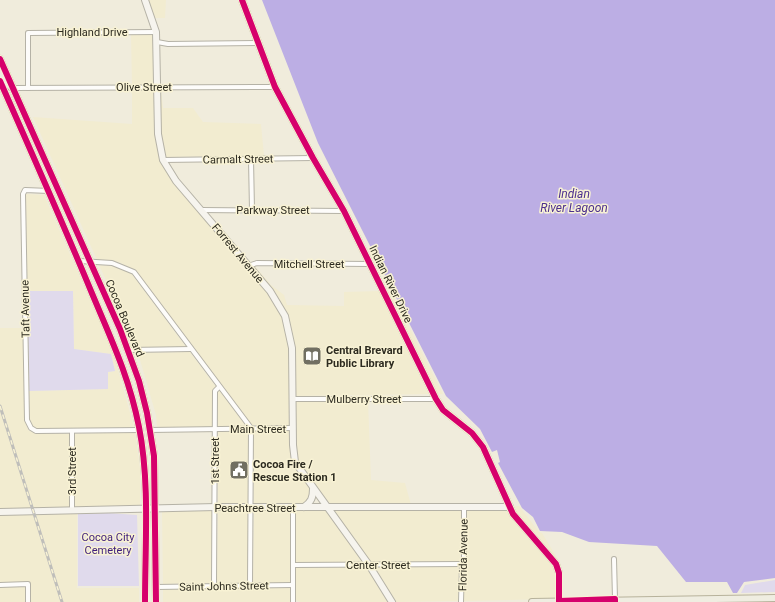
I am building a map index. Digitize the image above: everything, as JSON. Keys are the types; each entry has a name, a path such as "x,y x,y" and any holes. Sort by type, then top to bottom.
{"main road":[{"name":"Cocoa Boulevard","path":"0,59 129,350 135,367 150,430 154,456 156,602"},
{"path":"0,70 5,82 13,88"},
{"name":"Cocoa Boulevard","path":"0,81 80,261 118,351 129,383 140,430 144,469 145,602"},
{"path":"2,88 11,93 29,132 37,144"},
{"path":"110,332 120,344 129,350"},
{"path":"118,351 135,367"},
{"path":"532,602 719,601 775,598"}],"street":[{"name":"Forrest Avenue","path":"145,0 156,32 158,134 163,160 176,181 278,302 286,316 292,348 295,462 369,565 392,602"},
{"name":"Indian River Drive","path":"242,0 276,87 313,158 344,211 442,410 472,433 483,447 510,507 519,521 550,556 558,568 559,602"},
{"name":"Highland Drive","path":"28,88 28,33 156,32"},
{"path":"157,42 168,44 258,43"},
{"name":"Olive Street","path":"13,88 276,87"},
{"name":"Carmalt Street","path":"163,160 313,158"},
{"path":"251,159 252,210"},
{"name":"Taft Avenue","path":"48,191 25,190 23,194 27,420 31,428 36,431 72,431"},
{"name":"Parkway Street","path":"201,210 344,211"},
{"path":"80,261 118,265 134,272 251,428 252,508 250,586"},
{"name":"Mitchell Street","path":"248,266 257,264 369,264"},
{"path":"129,350 191,349"},
{"name":"1st Street","path":"214,586 216,508 215,391 220,387"},
{"name":"Mulberry Street","path":"293,398 436,398"},
{"name":"Main Street","path":"150,430 293,428"},
{"path":"72,431 140,430"},
{"name":"3rd Street","path":"72,431 72,510"},
{"path":"302,508 309,504 313,497 313,489"},
{"name":"Florida Avenue","path":"461,602 462,564 464,558 464,507"},
{"name":"Peachtree Street","path":"0,512 216,508 510,507"},
{"path":"293,508 293,601"},
{"path":"614,559 615,601"},
{"name":"Center Street","path":"294,565 462,564"},
{"path":"0,585 28,584 28,602"},
{"name":"Saint Johns Street","path":"156,586 293,586"}],"shaded area":[{"path":"148,0 166,0 165,18 154,18"},
{"path":"131,34 154,34 155,85 132,85"},
{"path":"132,90 155,90 157,147 168,174 268,293 283,317 290,348 291,426 252,425 136,271 119,262 97,260 33,117 132,124"},
{"path":"159,90 161,90 163,108 193,108 203,122 261,124 264,156 165,157 161,146"},
{"path":"26,194 44,195 113,352 134,427 37,429 32,426 29,419 29,391 108,389 108,372 115,371 111,354 74,349 73,291 27,291"},
{"path":"99,265 118,267 132,274 186,347 137,348"},
{"path":"255,266 271,285 284,295 287,305 344,306 344,292 380,291 431,394 295,396 295,348 288,315 280,300 253,267"},
{"path":"385,291 391,291 443,394 436,394"},
{"path":"0,328 23,328 25,420 28,430 36,434 70,434 70,508 0,509"},
{"path":"190,352 216,387 213,391 213,427 157,427 156,415 138,353"},
{"path":"219,390 246,426 218,427"},
{"path":"295,401 368,401 371,480 405,483 411,505 328,505 297,461"},
{"path":"249,431 249,505 218,505 218,432"},
{"path":"253,431 291,431 293,462 311,490 311,496 308,502 302,505 254,505"},
{"path":"135,432 140,469 140,506 74,508 74,434"},
{"path":"512,506 519,506 539,532 542,533 559,561 559,565"},
{"path":"466,509 508,509 556,569 557,599 463,601 464,565 466,558"},
{"path":"214,510 212,583 163,584 162,511"},
{"path":"218,510 249,510 248,583 217,583"},
{"path":"254,510 291,510 291,583 253,583"},
{"path":"295,510 326,510 364,562 296,563"},
{"path":"332,510 461,510 460,562 370,562"},
{"path":"77,513 77,588 139,588 139,602 30,602 30,582 0,582 0,515"},
{"path":"368,567 389,602 300,602 296,600 296,568"},
{"path":"373,567 460,567 458,601 394,602"},
{"path":"0,587 26,587 26,602 0,602"},
{"path":"291,588 290,602 163,602 163,589"}],"green space":[{"path":"27,291 73,291 74,349 111,354 115,371 108,372 108,389 29,391"},
{"name":"Cocoa City Cemetery","path":"108,513 137,515 139,586 78,586 78,514"},
{"path":"775,580 775,592 741,593 745,585"}],"water":[{"name":"Indian River Lagoon","path":"262,0 775,0 775,578 744,582 737,593 733,593 727,582 686,582 657,546 589,542 562,532 540,531 533,517 522,508 498,463 500,462 497,450 492,452 480,429 446,396 318,143"}],"railway":[{"path":"0,406 62,602"}],"cycle path":[{"path":"242,0 275,87 313,158 344,211 436,399 443,410 472,433 483,447 513,514 556,564 559,573 559,602"},
{"path":"0,59 120,329 139,381 147,413 154,456 156,602"},
{"path":"0,81 106,325 125,374 135,408 145,470 145,602"},
{"path":"559,601 615,599 615,602"}],"place":[{"name":"Central Brevard Public Library","path":"312,356"},
{"name":"Cocoa Fire / Rescue Station 1","path":"239,470"}]}
